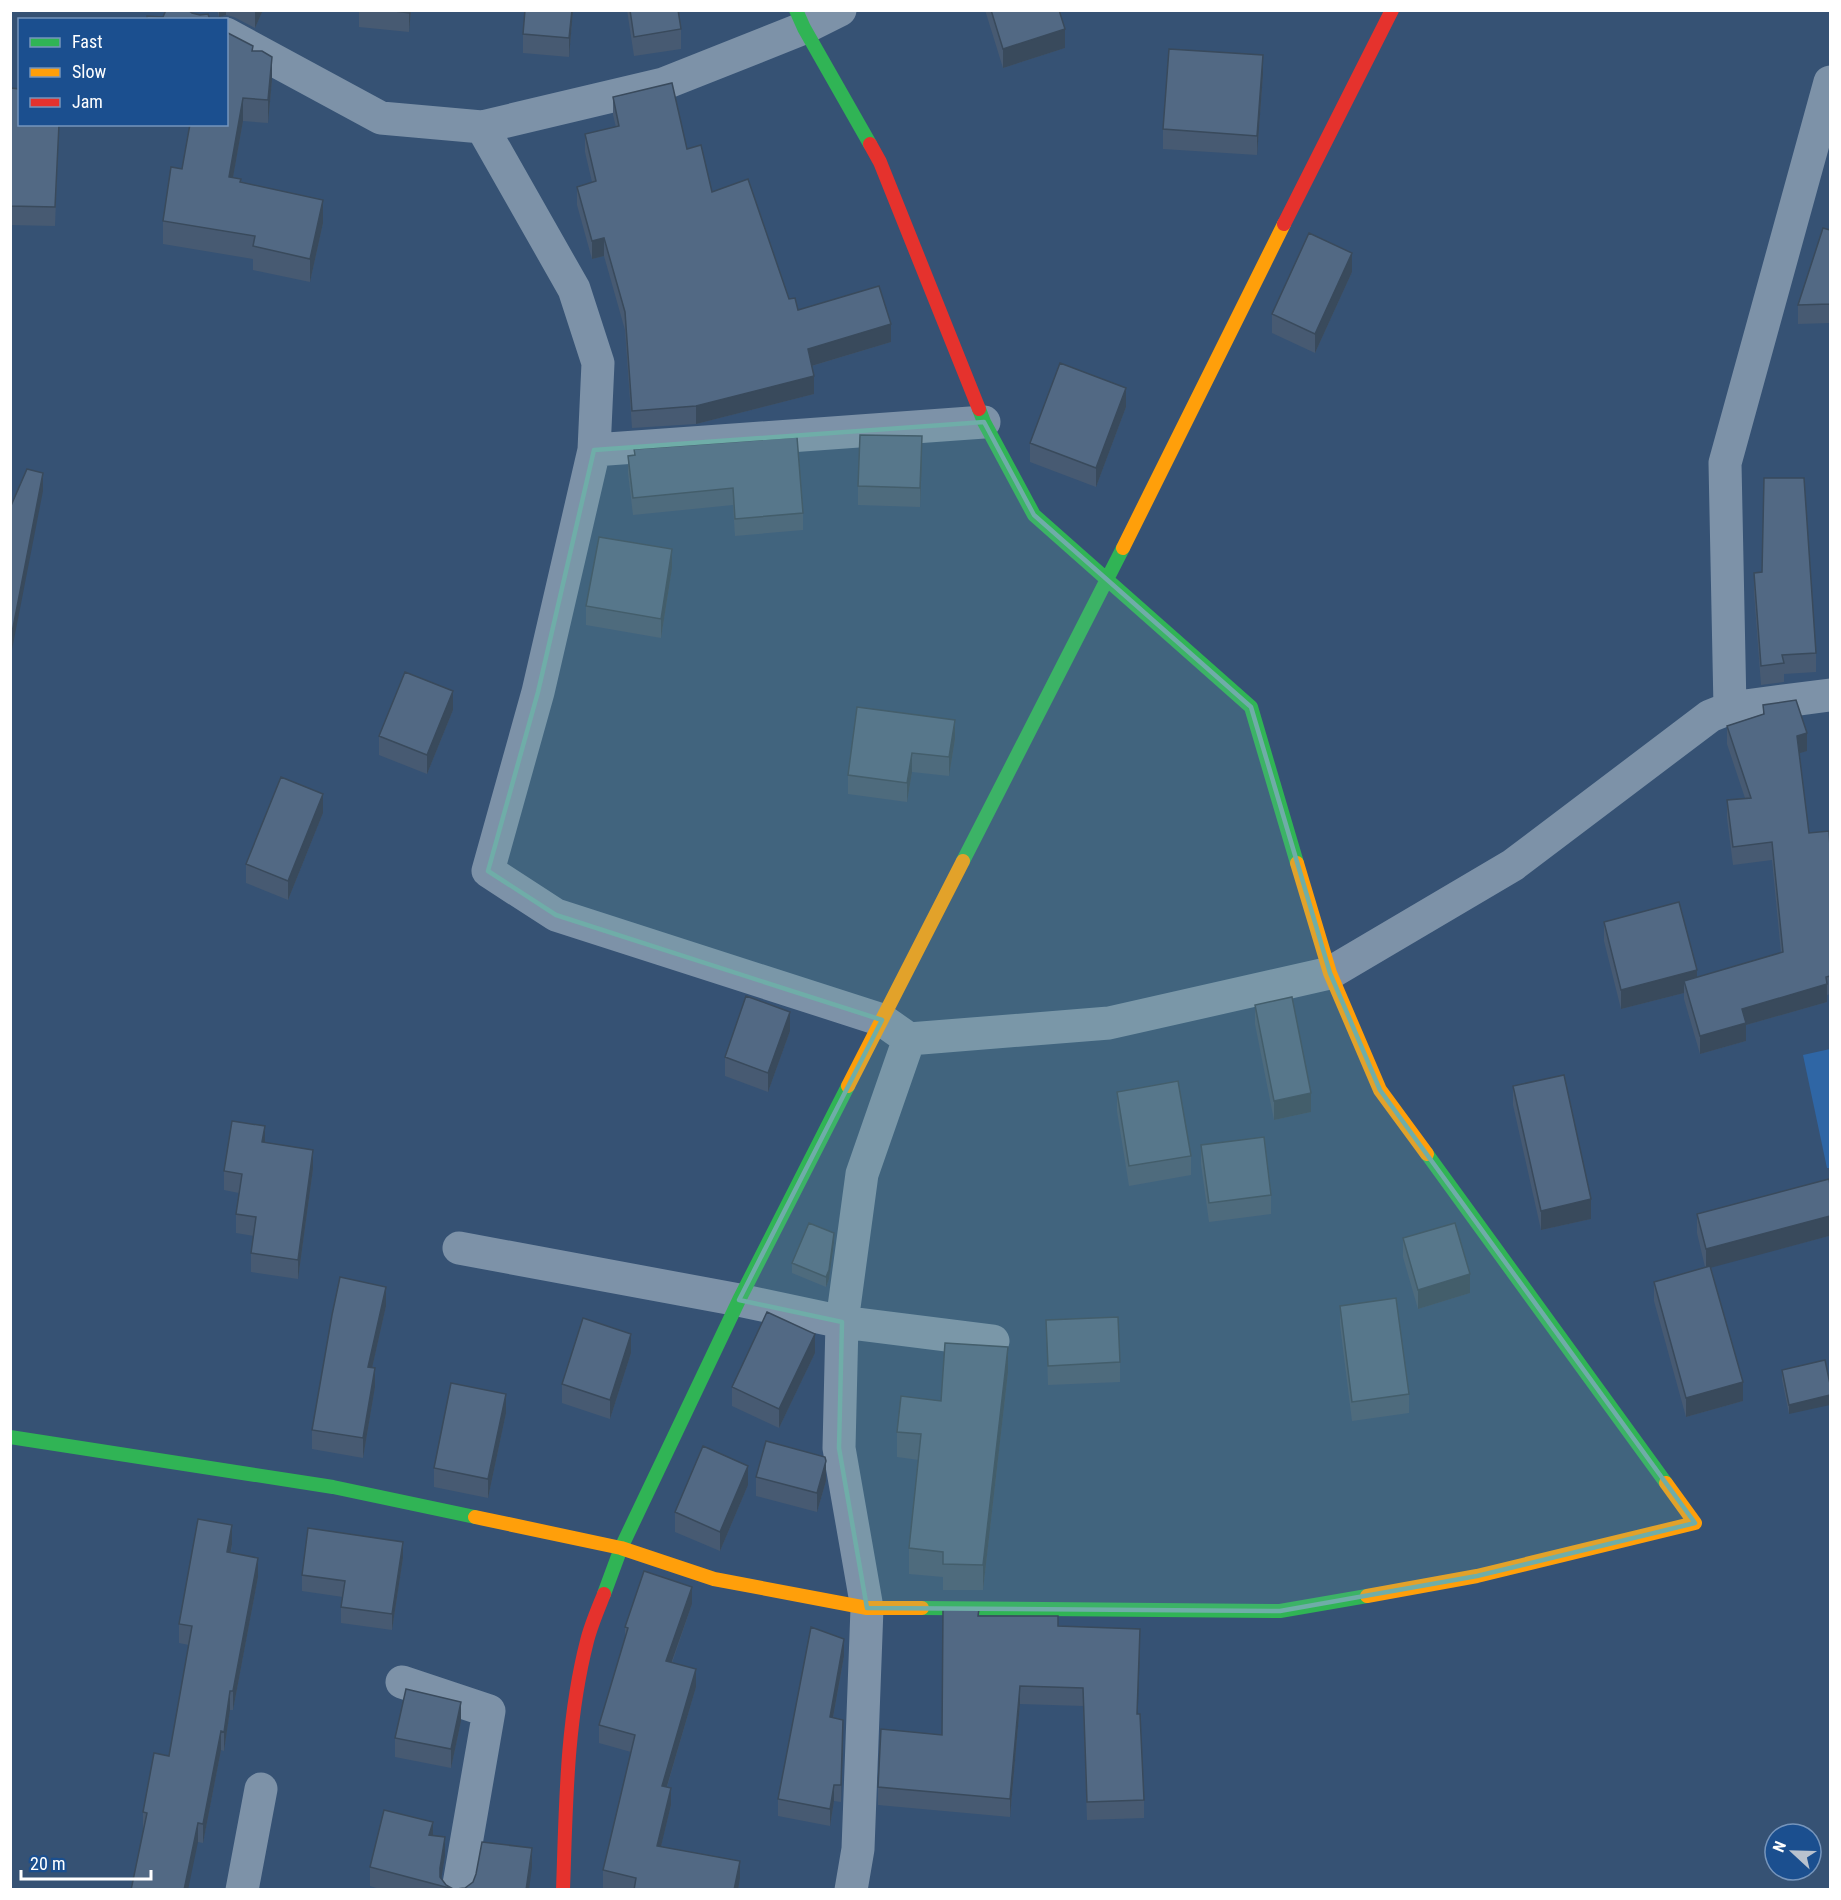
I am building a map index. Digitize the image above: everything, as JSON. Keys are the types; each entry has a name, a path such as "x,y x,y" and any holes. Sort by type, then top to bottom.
{"street":[{"path":"228,35 381,118 482,127 663,84 800,19 840,10"},
{"path":"563,1890 567,1766 573,1708 587,1640 621,1548 739,1299 1107,579 1392,10"},
{"path":"10,1437 333,1487 621,1548 714,1580 867,1608 1280,1611 1478,1576 1695,1523 1380,1090 1330,973 1251,707 1034,515 984,422 880,162 800,19"},
{"path":"1730,708 1725,463 1830,82"},
{"path":"482,127 574,289 598,363 594,450 538,692 488,871 556,915 882,1020 909,1039 1109,1023 1330,973 1514,865 1710,716 1730,708 1830,695"},
{"path":"594,450 984,422"},
{"path":"851,1890 858,1849 867,1608 839,1448 842,1322 862,1174 909,1039"},
{"path":"459,1248 739,1299 842,1322 993,1341"},
{"path":"402,1682 489,1711 458,1890"},
{"path":"242,1890 261,1789"}],"highlighted area":[{"path":"984,422 1034,515 1251,707 1330,973 1380,1090 1695,1523 1477,1576 1280,1611 867,1608 839,1448 842,1322 739,1300 882,1020 556,915 488,871 538,692 594,450"}],"shaded area":[{"path":"1830,1049 1830,1168 1827,1168 1803,1055"}],"building":[{"path":"166,10 188,10 200,15 208,14 209,18 147,18 147,16 163,17"},
{"path":"387,10 409,10 409,13"},
{"path":"525,10 572,10 569,38 523,34"},
{"path":"630,10 678,10 681,29 634,37"},
{"path":"991,10 1059,10 1065,29 1003,49"},
{"path":"228,33 253,46 252,51 262,51 272,57 268,100 243,98 229,177 241,179 240,182 323,200 310,259 253,246 255,236 163,221 171,167 182,169 190,126 228,126"},
{"path":"1169,49 1263,55 1257,136 1163,129"},
{"path":"672,83 687,149 701,145 712,192 748,179 789,299 795,298 798,310 879,286 891,324 808,349 814,376 696,406 632,411 625,312 604,238 592,241 577,187 596,181 585,134 619,126 613,97"},
{"path":"10,88 18,89 18,126 59,126 55,207 10,206"},
{"path":"1823,228 1830,230 1830,304 1798,305"},
{"path":"1309,233 1352,253 1315,334 1272,314"},
{"path":"1060,363 1126,388 1096,468 1030,443"},
{"path":"860,435 922,436 920,488 858,486"},
{"path":"797,437 803,513 735,519 733,488 633,498 628,456 635,455 634,449"},
{"path":"27,469 43,473 10,643 10,508"},
{"path":"1764,478 1804,478 1816,653 1782,655 1784,663 1761,666 1754,573 1762,572"},
{"path":"599,537 672,549 661,619 586,606"},
{"path":"405,672 453,691 427,755 379,736"},
{"path":"1796,700 1807,733 1797,736 1809,833 1829,831 1830,976 1826,977 1827,984 1742,1009 1746,1023 1700,1036 1684,981 1783,952 1772,842 1733,847 1727,800 1751,798 1727,726 1764,714 1763,705"},
{"path":"857,707 955,720 949,757 912,753 907,783 848,775"},
{"path":"281,777 323,794 288,881 246,864"},
{"path":"1679,902 1697,970 1621,990 1604,922"},
{"path":"746,996 790,1012 768,1073 725,1057"},
{"path":"1292,997 1311,1093 1274,1101 1255,1005"},
{"path":"1564,1075 1591,1199 1541,1211 1513,1086"},
{"path":"1178,1081 1191,1156 1129,1166 1117,1092"},
{"path":"232,1121 265,1126 262,1142 313,1150 298,1260 251,1253 256,1217 236,1214 242,1174 224,1171"},
{"path":"1264,1137 1271,1195 1209,1203 1201,1145"},
{"path":"1829,1179 1830,1216 1706,1249 1697,1214"},
{"path":"809,1223 834,1233 826,1277 792,1263"},
{"path":"1455,1223 1470,1274 1418,1290 1403,1238"},
{"path":"1710,1266 1743,1382 1686,1398 1654,1282"},
{"path":"340,1277 386,1287 368,1367 375,1368 363,1438 312,1430"},
{"path":"1396,1298 1409,1394 1352,1402 1340,1306"},
{"path":"767,1312 815,1334 779,1409 732,1387"},
{"path":"1118,1317 1120,1362 1048,1366 1046,1320"},
{"path":"583,1318 631,1334 610,1400 562,1384"},
{"path":"945,1343 1008,1347 983,1565 943,1564 943,1552 909,1548 921,1434 897,1432 901,1396 941,1401"},
{"path":"1825,1360 1830,1395 1789,1405 1782,1370"},
{"path":"451,1383 506,1394 488,1479 434,1468"},
{"path":"766,1441 825,1457 826,1461 817,1493 756,1477"},
{"path":"703,1446 748,1466 720,1532 675,1512"},
{"path":"198,1519 232,1525 227,1552 258,1558 233,1691 230,1691 224,1732 221,1731 203,1824 198,1823 184,1890 131,1890 147,1813 143,1812 154,1753 169,1756 192,1626 179,1624"},
{"path":"308,1528 403,1542 392,1614 341,1607 345,1581 302,1575"},
{"path":"644,1571 692,1587 666,1661 696,1669 662,1786 671,1788 657,1846 740,1861 734,1890 634,1890 636,1878 603,1870 635,1735 599,1725 628,1628 625,1627"},
{"path":"943,1609 979,1609 978,1616 1058,1616 1058,1626 1140,1629 1137,1714 1140,1714 1144,1800 1087,1802 1083,1688 1020,1686 1010,1799 878,1787 881,1729 942,1735"},
{"path":"811,1627 844,1639 830,1717 843,1720 841,1785 834,1785 830,1809 778,1799"},
{"path":"406,1689 461,1702 451,1749 395,1738"},
{"path":"384,1810 433,1822 429,1835 445,1837 440,1877 446,1885 453,1889 370,1867"},
{"path":"482,1842 532,1848 526,1890 456,1889 465,1888 473,1882"}],"traffic: fast":[{"path":"796,10 870,144"},
{"path":"979,409 1034,515 1251,707 1297,863"},
{"path":"963,861 1123,548"},
{"path":"604,1594 621,1548 739,1300 848,1086"},
{"path":"1427,1154 1666,1483"},
{"path":"10,1437 333,1487 475,1517"},
{"path":"922,1608 1280,1611 1367,1596"}],"traffic: slow":[{"path":"1123,548 1284,224"},
{"path":"848,1086 963,861"},
{"path":"1297,863 1330,973 1380,1090 1427,1154"},
{"path":"1367,1596 1477,1576 1695,1523 1666,1483"},
{"path":"475,1517 621,1548 714,1579 867,1608 922,1608"}],"traffic: jam":[{"path":"1284,224 1392,10"},
{"path":"870,144 880,162 979,409"},
{"path":"563,1890 566,1796 575,1703 587,1641 604,1594"}]}
